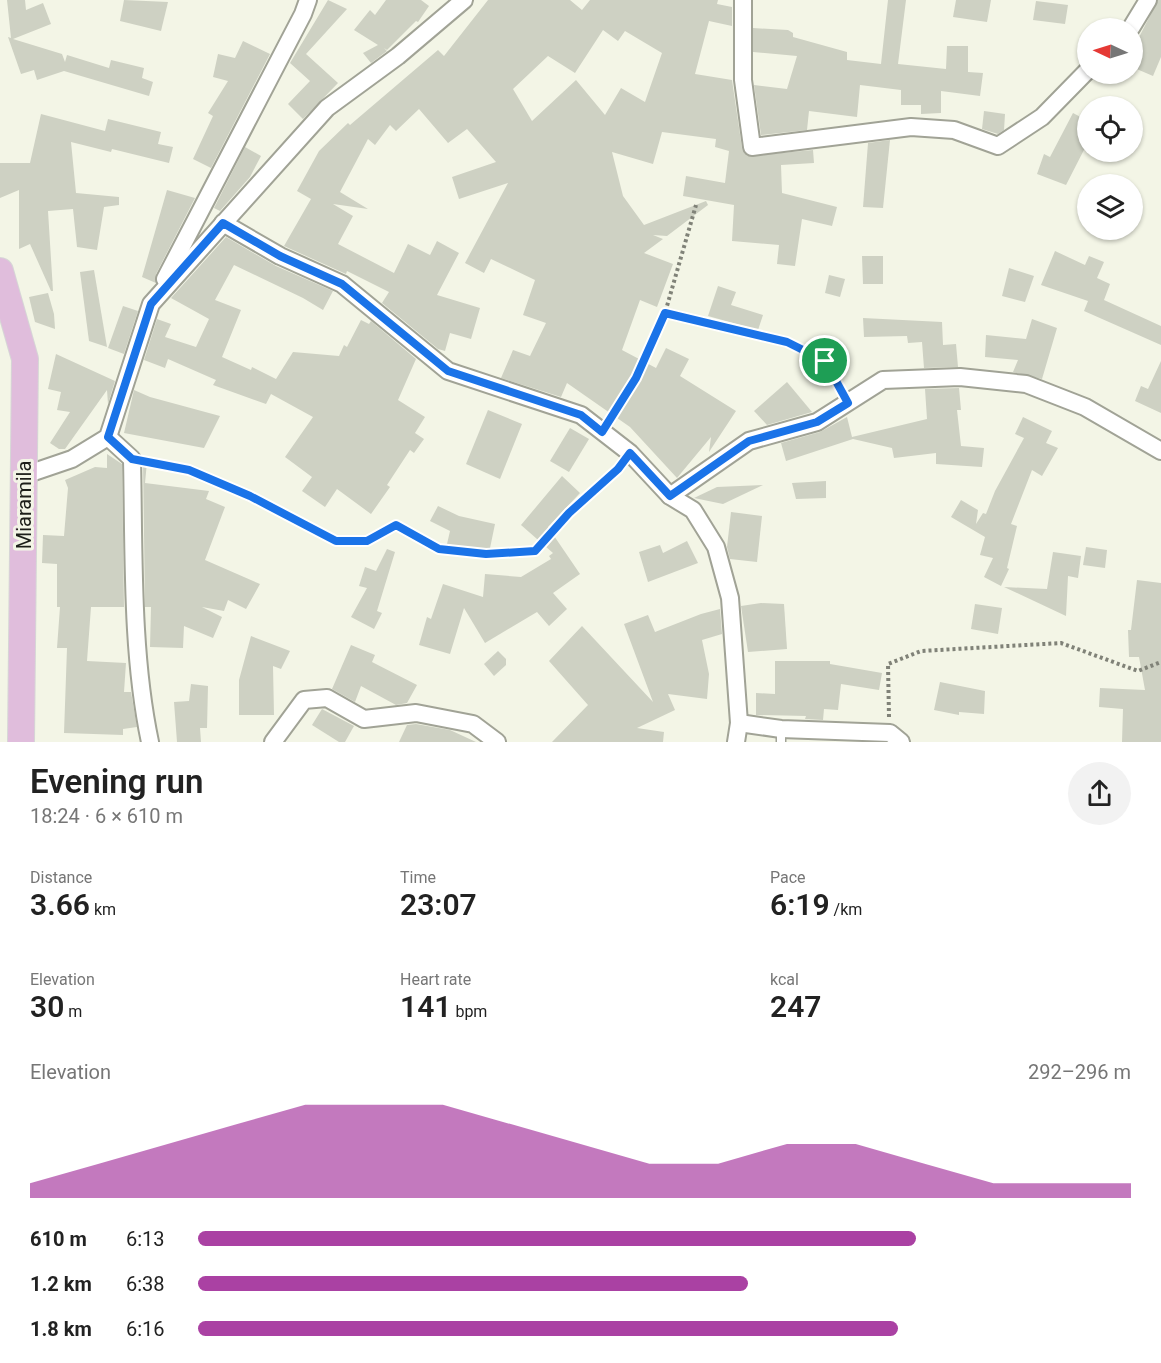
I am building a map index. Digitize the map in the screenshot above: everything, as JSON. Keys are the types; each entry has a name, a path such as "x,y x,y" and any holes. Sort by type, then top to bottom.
{"main road":[{"name":"Miaramila","path":"0,271 25,359 21,742"}],"street":[{"path":"25,475 72,459 108,437 151,304 228,160 308,0"},
{"path":"151,304 327,108 398,56 464,0"},
{"path":"743,0 743,80 752,147 911,127 954,130 998,146 1042,117 1077,81"},
{"path":"1137,18 1148,0"},
{"path":"223,223 280,256 342,284 448,371 581,415 630,453 670,496 693,510 716,547 730,598 739,723 736,742"},
{"path":"670,496 749,441 817,422 883,380 960,377 1026,384 1085,407 1161,451"},
{"path":"108,437 132,459 135,586 144,712 150,742"},
{"path":"273,742 304,700 327,698 364,719 416,713 473,724 497,742"},
{"path":"739,723 781,736 896,737"}],"path":[{"path":"602,432 636,378 665,313 696,205"},
{"path":"665,313 787,342 825,361 848,403"},
{"path":"132,459 189,470 250,496 336,541 367,541 396,525 439,549 486,554 535,551 569,513 618,469 630,453"},
{"path":"896,737 888,664 921,651 1061,643 1138,671 1161,662"}],"building":[{"path":"7,0 25,0 26,10 43,3 51,24 13,39 62,54 65,62 67,55 109,68 111,60 144,68 142,78 153,82 149,96 64,71 37,80 34,70 21,74 8,37 11,38"},
{"path":"124,0 168,2 161,31 120,21"},
{"path":"328,0 347,9 306,54 338,83 303,119 288,104 310,81 290,63"},
{"path":"386,0 421,0 429,6 418,22 416,21 387,50 384,48 387,51 371,63 363,53 378,45 354,30 370,10 375,15"},
{"path":"488,0 570,0 582,10 590,0 718,0 717,4 732,7 732,26 709,21 695,74 732,80 742,148 747,156 813,150 814,163 781,165 782,193 837,207 832,226 802,219 795,266 777,264 779,245 732,241 734,205 683,196 686,176 725,183 729,151 715,147 716,139 662,132 653,164 612,152 623,196 644,225 706,201 708,205 667,236 653,235 663,239 644,253 673,264 657,307 640,300 622,350 656,368 666,348 689,359 680,376 736,411 709,452 711,437 677,478 630,427 567,383 561,397 501,378 513,350 530,356 546,323 523,315 535,280 491,259 484,273 465,263 508,183 459,199 452,177 496,162 467,129 448,143 419,109 396,131 390,125 375,145 368,139 340,192 368,209 333,204 353,216 338,244 394,273 408,244 430,255 437,241 459,253 437,295 480,308 471,339 450,333 445,351 438,349 382,303 389,292 347,271 346,274 284,246 311,199 297,191 319,151 348,123 350,125 438,50 444,56","holes":["603,30 618,41 625,31 662,53 645,102 621,88 605,115 576,80 532,121 513,89 548,56 575,73"]},
{"path":"888,0 906,0 898,64 946,69 947,46 968,46 968,72 983,73 980,96 941,91 941,113 921,114 921,105 901,105 901,90 860,85 857,117 809,111 807,130 761,135 754,85 787,89 797,56 753,52 753,28 788,30 793,33 793,37 847,52 847,60 881,64"},
{"path":"956,0 991,0 987,22 953,17"},
{"path":"1158,0 1161,0 1161,57 1153,76 1143,72 1143,29"},
{"path":"1036,1 1068,5 1065,24 1033,20"},
{"path":"243,41 270,54 211,168 193,159 213,116 208,113 228,81 213,77 218,54 235,58"},
{"path":"984,111 1005,114 1004,130 998,134 982,129"},
{"path":"1073,113 1077,115 1078,162 1066,185 1037,174 1044,154 1050,157"},
{"path":"41,114 105,131 108,119 161,132 158,144 173,147 169,163 71,142 76,193 119,197 119,205 104,207 97,250 77,247 73,209 48,211 53,291 30,244 19,249 19,190 0,198 0,163 30,163"},
{"path":"890,140 883,208 863,207 868,143"},
{"path":"245,147 261,156 250,177 220,211 214,208"},
{"path":"167,190 195,198 156,274 156,283 142,277"},
{"path":"226,237 276,266 333,291 323,310 234,265 215,300 241,310 222,357 251,370 252,367 276,379 293,352 339,356 344,345 347,347 361,320 369,324 371,321 416,359 398,400 425,417 415,433 424,439 414,453 410,450 387,485 390,487 371,514 337,489 325,507 302,491 312,477 285,457 313,417 271,394 266,404 213,385 216,380 168,359 165,368 144,360 157,319 171,324 165,337 196,347 209,319 171,298"},
{"path":"1055,251 1085,265 1089,256 1104,262 1097,278 1110,284 1104,300 1161,326 1161,345 1084,311 1088,301 1041,285"},
{"path":"862,256 883,256 883,284 863,284"},
{"path":"1009,268 1034,276 1025,302 1002,296"},
{"path":"94,270 107,347 89,341 80,272"},
{"path":"829,275 845,279 840,297 825,293"},
{"path":"718,286 736,292 731,305 763,315 758,330 708,316"},
{"path":"48,293 54,314 55,329 35,322 29,297"},
{"path":"123,306 138,311 124,354 108,348"},
{"path":"863,318 942,322 943,345 956,344 958,367 924,368 922,342 908,343 907,336 864,337"},
{"path":"1032,319 1057,328 1042,379 1013,372 1018,360 985,357 986,335 1026,339"},
{"path":"56,354 115,381 108,404 107,390 65,449 59,449 50,443 70,412 57,410 61,392 48,389"},
{"path":"1161,361 1161,413 1135,401 1141,386 1148,389"},
{"path":"787,382 812,412 767,425 754,411"},
{"path":"959,388 961,410 957,410 961,446 984,448 982,467 936,464 936,453 894,458 892,448 853,439 786,461 781,443 820,432 847,417 852,437 927,419 925,389"},
{"path":"134,390 150,397 220,416 204,448 124,433"},
{"path":"488,410 522,424 500,479 466,464"},
{"path":"1023,417 1052,431 1046,443 1058,448 1042,476 1032,470 1011,524 1017,526 1007,568 1009,569 1001,586 984,577 993,558 980,555 985,537 951,517 961,500 978,510 976,524 983,513 986,514 995,491 1024,438 1015,434"},
{"path":"570,428 589,439 569,472 550,461"},
{"path":"107,454 122,464 124,607 91,607 87,661 126,663 124,692 131,692 137,727 123,729 123,735 64,733 67,648 57,648 60,607 57,607 57,564 42,563 43,535 64,536 68,488 65,480 95,467 107,468"},
{"path":"143,461 147,462 145,483 209,491 206,499 225,507 205,560 260,584 246,609 228,600 224,611 202,607 222,617 213,638 184,626 183,648 150,647 151,607 145,607"},
{"path":"562,476 580,493 548,527 580,574 553,593 567,609 549,626 537,612 485,643 464,608 450,654 419,645 427,617 431,619 443,584 483,597 485,574 521,577 551,559 549,556 553,553 521,525"},
{"path":"826,481 826,498 796,499 792,483"},
{"path":"763,485 723,504 694,498 717,487"},
{"path":"438,506 459,516 495,524 489,553 447,544 450,531 430,521"},
{"path":"731,512 762,516 757,562 730,559 727,547"},
{"path":"687,541 698,563 648,582 639,552 660,545 663,553"},
{"path":"1086,547 1107,550 1105,568 1083,565"},
{"path":"387,549 395,552 377,611 382,613 374,629 351,617 367,588 359,586 365,567 376,571"},
{"path":"1053,552 1081,556 1078,578 1068,576 1066,616 1004,587 1047,589"},
{"path":"1137,580 1161,583 1161,742 1122,742 1123,709 1099,707 1100,688 1145,690 1139,657 1129,657 1128,630 1131,630"},
{"path":"761,603 784,604 787,649 748,652 741,606"},
{"path":"975,604 1002,608 998,634 971,629"},
{"path":"720,609 722,634 702,640 709,674 707,699 668,694 675,710 637,728 664,732 663,742 552,742 588,705 549,661 582,626 653,702 624,624 648,615 655,632"},
{"path":"251,636 290,651 281,669 273,666 274,715 239,715 239,680"},
{"path":"351,645 375,655 372,662 417,685 407,703 396,705 361,686 355,702 332,689"},
{"path":"498,651 506,659 506,665 494,676 484,664"},
{"path":"775,661 830,661 830,664 882,673 879,690 841,684 838,710 824,709 823,720 805,719 806,716 756,715 756,693 775,694"},
{"path":"940,682 985,691 984,714 959,712 959,715 934,710"},
{"path":"191,684 208,686 207,728 200,728 201,742 177,742 174,702 189,701"},
{"path":"322,709 354,726 345,742 339,742 312,725"},
{"path":"416,724 450,730 476,742 399,742 407,725"}],"route":[{"path":"223,223 280,256 342,284 448,371 581,415 602,432 636,378 665,313 787,342 825,361 848,403 817,422 749,441 670,496 630,453 618,469 569,513 535,551 486,554 439,549 396,525 367,541 336,541 250,496 189,470 132,459 108,437 151,304 223,223"}]}
